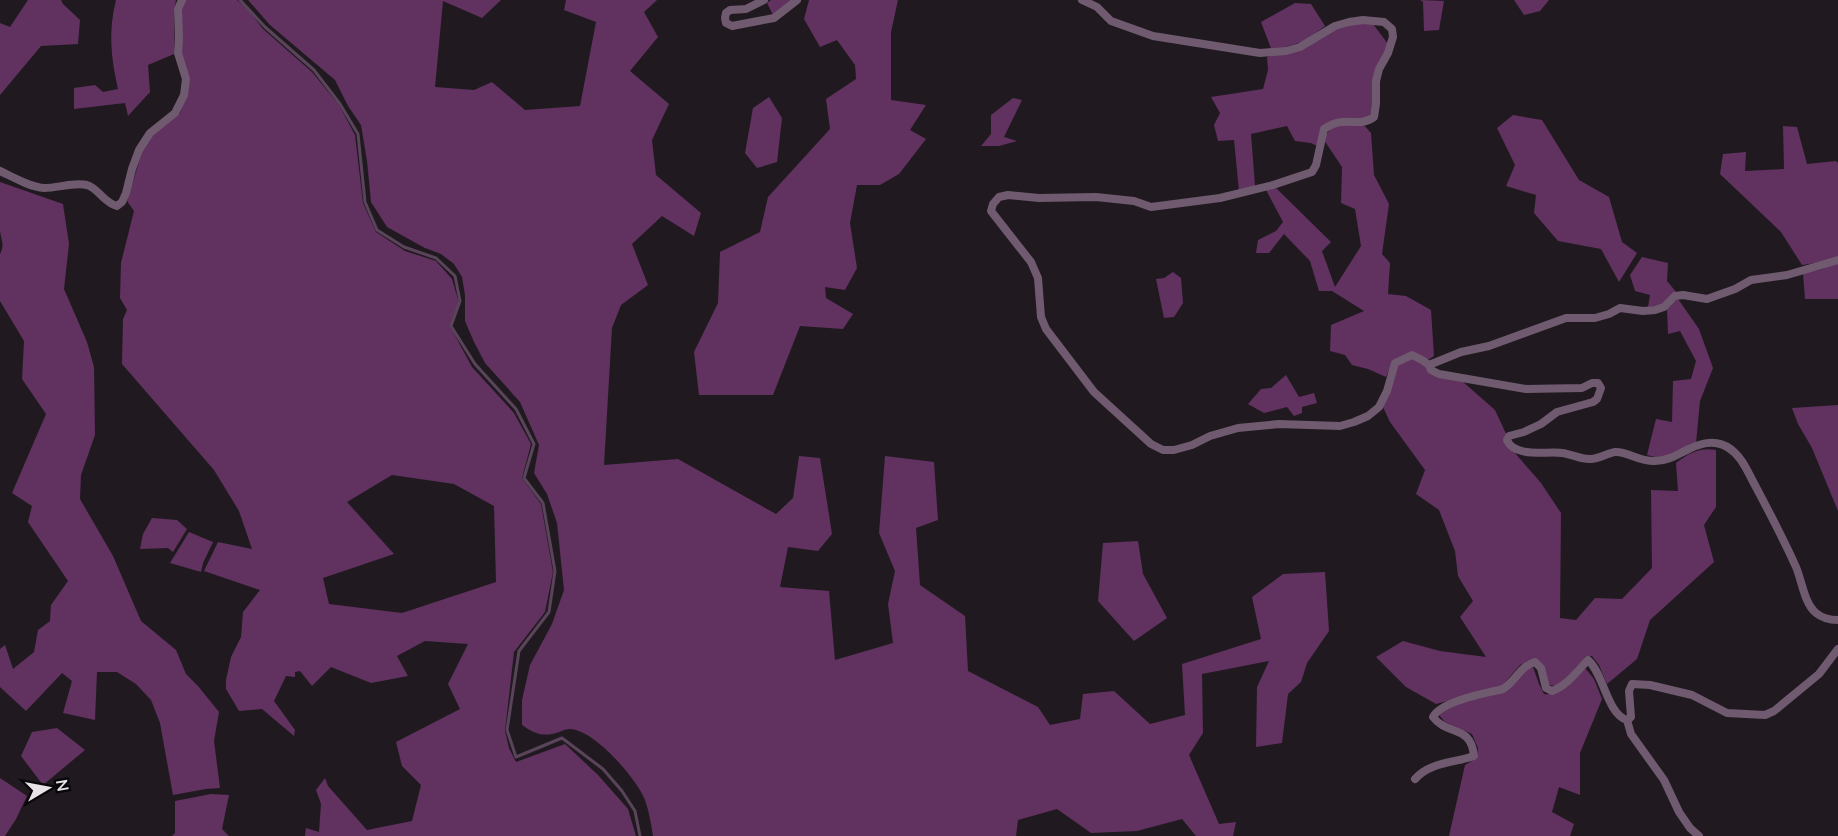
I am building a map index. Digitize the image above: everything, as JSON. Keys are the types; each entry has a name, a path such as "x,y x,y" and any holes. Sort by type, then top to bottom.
{"street":[{"path":"0,171 44,188 84,185 91,187 110,204 117,207 126,193 139,150 150,134 175,113 184,95 186,80 178,54 178,9 182,0"},
{"path":"764,0 746,9 730,10 726,13 726,23 732,26 774,18 797,0"},
{"path":"1082,0 1097,7 1111,21 1153,36 1260,53 1286,51 1300,47 1335,26 1356,21 1384,22 1392,29 1393,37 1376,81 1374,117 1368,122 1332,123 1324,129 1316,165 1312,172 1273,185 1220,198 1151,207 1134,201 1096,197 1039,198 1008,195 999,197 993,204 991,211 1030,262 1038,278 1041,316 1046,330 1094,392 1151,444 1163,450 1174,450 1238,428 1279,424 1340,426 1354,422 1368,416 1379,406 1387,391 1395,363 1412,355 1439,374 1526,389 1582,388 1598,383 1601,388 1600,393 1593,402 1557,412 1541,424 1509,436 1509,444 1525,452 1562,453 1590,460 1616,452 1655,462 1666,460 1703,444 1712,443 1730,448 1737,453 1746,468 1796,568 1810,605 1821,616 1838,620"},
{"path":"1429,365 1461,352 1489,346 1566,318 1595,318 1620,308 1655,310 1664,307 1675,296 1707,299 1735,289 1751,280 1772,278 1838,260"},
{"path":"1627,720 1631,717 1629,691 1632,684 1665,687 1692,695 1727,713 1765,715 1774,711 1819,674 1838,649"},
{"path":"1415,779 1422,771 1446,762 1474,756 1469,739 1462,732 1437,722 1433,717 1436,711 1446,705 1503,689 1510,685 1528,664 1535,662 1541,668 1546,688 1552,691 1567,682 1588,660 1592,663 1615,712 1627,720"},
{"path":"1627,720 1631,734 1664,780 1679,812 1699,836"}],"shaded area":[{"path":"28,0 61,0 80,20 78,44 41,46 0,95 0,23 10,27"},
{"path":"116,0 176,0 174,54 148,65 150,92 128,116 125,103 74,109 74,88 95,85 103,92 118,89 111,44"},
{"path":"185,0 237,0 247,8 263,29 312,72 339,105 355,135 363,203 376,232 405,251 436,261 452,279 459,303 451,328 472,367 514,413 531,444 522,478 541,504 553,572 545,612 514,652 505,731 509,748 516,762 565,744 598,775 628,809 636,836 305,836 306,828 319,832 321,804 316,790 325,778 328,786 367,830 412,821 421,785 402,766 396,742 460,709 448,684 468,644 425,641 397,656 408,676 371,683 331,667 312,686 300,671 295,672 295,677 286,676 274,701 295,730 294,736 262,709 239,711 226,689 231,657 241,637 243,612 260,590 204,571 218,542 252,549 239,511 214,470 122,364 123,319 127,310 120,298 121,263 134,211 127,201 143,149 152,135 180,113 186,94 181,53 181,8","holes":["392,475 454,484 494,506 496,582 402,613 329,604 323,578 394,554 347,502"]},
{"path":"248,0 501,0 482,18 443,1 435,87 474,90 492,82 525,110 580,106 596,22 564,10 566,0 657,0 644,12 658,37 630,71 669,104 652,140 656,175 701,213 694,236 662,216 632,244 648,285 621,305 612,328 604,465 678,459 776,514 793,498 799,456 820,458 832,534 818,551 788,547 780,587 829,591 835,660 893,643 888,604 895,571 879,533 885,456 934,462 938,520 916,528 920,585 965,616 968,671 1038,707 1050,725 1080,719 1083,694 1114,691 1150,724 1185,715 1182,664 1261,639 1252,597 1283,574 1325,572 1329,631 1307,663 1301,682 1288,694 1282,743 1256,747 1257,687 1269,661 1202,674 1203,733 1189,755 1219,824 1236,822 1233,836 1196,836 1182,819 1137,831 1091,833 1057,809 1018,820 1016,836 653,836 648,809 640,791 624,768 601,745 579,731 567,729 542,734 522,725 522,700 530,665 552,624 564,590 557,523 547,494 534,473 539,445 520,402 485,363 474,342 465,321 462,277 454,264 441,254 387,227 371,202 361,125 335,80 270,25"},
{"path":"771,0 791,0 773,15 767,3"},
{"path":"809,0 898,0 891,32 891,100 926,105 910,130 926,139 899,174 880,185 857,185 850,223 857,268 845,290 825,287 826,298 853,314 843,329 800,326 773,395 699,395 694,352 718,303 720,252 760,232 768,197 830,129 826,99 856,79 855,65 837,40 820,47 804,19"},
{"path":"1420,0 1444,1 1439,30 1424,31 1423,2"},
{"path":"1514,0 1549,0 1540,11 1524,15"},
{"path":"1295,3 1311,4 1325,26 1305,41 1272,51 1261,22"},
{"path":"1351,24 1373,24 1388,44 1370,116 1361,119 1333,120 1319,147 1311,143 1295,141 1287,126 1251,134 1255,186 1239,191 1234,140 1218,141 1214,125 1220,113 1211,97 1263,89 1268,70 1267,57"},
{"path":"769,97 782,118 777,162 757,168 745,153 753,108"},
{"path":"1013,98 1022,100 1004,137 1017,141 999,146 981,146 991,134 991,115"},
{"path":"1513,115 1542,120 1579,180 1609,197 1622,242 1637,253 1619,282 1601,249 1558,241 1534,213 1536,195 1506,186 1515,165 1497,128"},
{"path":"1363,124 1371,133 1374,175 1389,204 1382,254 1390,263 1388,294 1406,296 1431,310 1434,356 1428,360 1414,353 1403,356 1393,361 1386,377 1352,365 1345,355 1330,351 1331,325 1364,311 1332,291 1319,291 1310,261 1284,234 1269,253 1256,253 1258,240 1276,231 1283,222 1266,190 1276,188 1331,242 1322,251 1335,287 1361,246 1355,209 1341,203 1342,167 1324,140 1335,126"},
{"path":"1783,126 1797,127 1807,164 1836,161 1838,163 1838,257 1802,265 1781,232 1720,174 1723,154 1746,152 1745,171 1784,169"},
{"path":"0,182 63,204 69,244 64,289 87,342 94,367 95,435 81,475 80,499 113,556 141,621 176,650 186,674 219,712 214,741 220,788 173,795 160,723 151,700 136,684 117,672 97,672 95,720 63,713 72,681 62,673 26,711 0,687 0,649 5,645 13,669 34,652 38,630 50,621 51,605 68,581 28,522 32,506 12,493 46,414 22,379 24,341 0,301 2,245"},
{"path":"1642,257 1668,263 1667,281 1677,293 1661,306 1648,307 1650,295 1635,291 1630,275"},
{"path":"1838,263 1838,299 1805,299 1803,273"},
{"path":"1173,272 1181,278 1183,303 1174,317 1164,318 1156,279 1164,278"},
{"path":"1678,299 1699,329 1713,368 1700,401 1696,443 1663,459 1647,455 1656,419 1672,422 1673,381 1691,379 1696,361 1680,331 1668,334 1667,309"},
{"path":"1412,358 1462,381 1495,410 1515,453 1541,483 1561,513 1560,618 1576,620 1595,598 1622,599 1652,568 1651,490 1678,491 1676,463 1695,452 1705,449 1716,450 1716,507 1704,525 1714,562 1650,620 1637,659 1607,684 1599,665 1592,656 1586,656 1557,686 1549,685 1530,660 1520,665 1501,687 1436,704 1406,687 1376,657 1403,641 1440,651 1486,657 1460,617 1473,601 1458,576 1455,551 1439,510 1416,494 1425,470 1390,422 1383,407 1398,365"},
{"path":"1286,375 1299,397 1314,393 1317,403 1302,407 1302,413 1294,416 1287,407 1264,413 1248,404 1261,389 1271,388"},
{"path":"1838,405 1838,511 1812,448 1792,408"},
{"path":"152,518 177,520 187,529 173,552 168,548 140,549 143,534"},
{"path":"189,532 213,542 201,572 170,563"},
{"path":"1138,541 1143,574 1167,618 1134,641 1098,601 1103,543"},
{"path":"1533,667 1544,694 1561,690 1585,668 1594,679 1602,699 1580,753 1580,795 1559,787 1552,812 1574,824 1570,836 1449,836 1465,765 1477,758 1478,748 1472,734 1445,722 1439,715 1452,705 1507,691 1526,668"},
{"path":"57,728 85,750 43,785 21,756 32,732"},
{"path":"0,778 27,796 5,836 0,836"},
{"path":"211,794 229,795 222,829 229,836 172,836 175,833 175,801"}],"waterway":[{"path":"240,0 265,27 314,70 340,104 358,134 365,202 377,230 404,247 436,258 455,276 460,301 451,326 475,364 516,409 534,444 524,478 543,503 555,571 549,612 519,651 507,730 516,757 562,738 603,769 622,791 635,811 640,836"}]}
